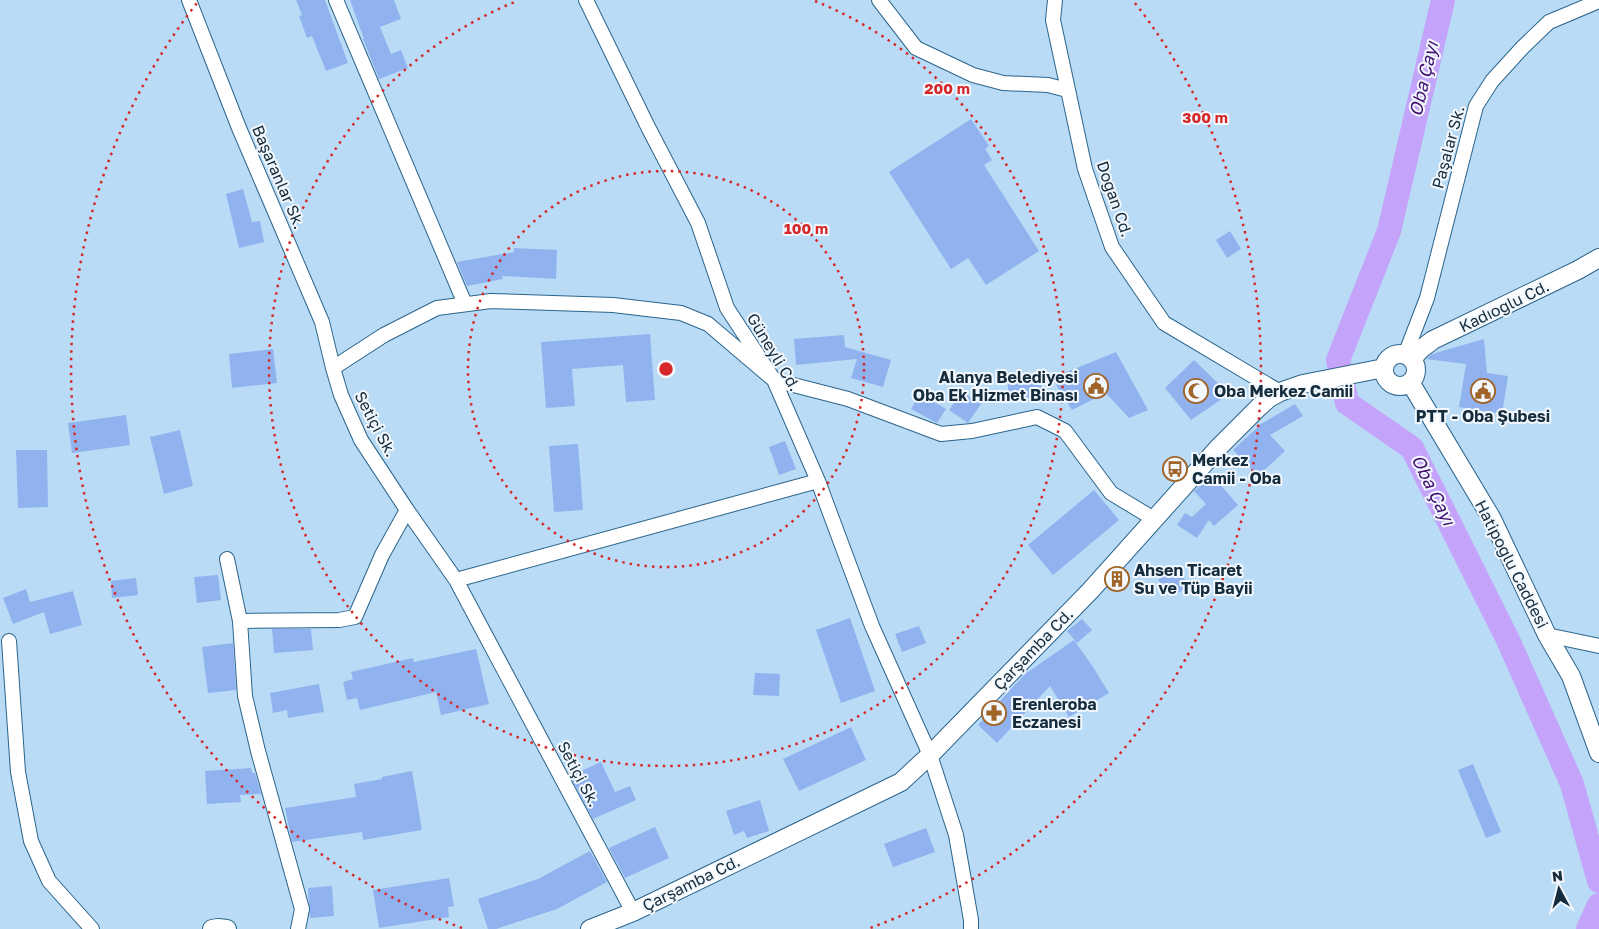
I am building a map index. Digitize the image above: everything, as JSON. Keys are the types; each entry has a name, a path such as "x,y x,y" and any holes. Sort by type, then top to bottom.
{"street":[{"name":"Başaranlar Sk.","path":"189,0 239,128 322,322 333,368"},
{"path":"336,0 465,304"},
{"name":"Güneyli Cd.","path":"586,0 648,127 698,222 727,308 774,380 818,481 872,626 930,755 956,835 971,929"},
{"path":"879,0 916,48 924,52 973,75 1003,83 1048,85 1067,90"},
{"name":"Doğan Cd.","path":"1055,0 1052,20 1085,169 1112,247 1164,323 1280,392"},
{"name":"Paşalar Sk.","path":"1409,357 1427,298 1476,106 1492,81 1522,47 1550,22 1599,1"},
{"name":"Kadıoğlu Cd.","path":"1409,357 1433,340 1599,258"},
{"path":"333,368 384,335 437,308 491,301 613,305 681,313 708,324 774,380 848,399 941,434 972,431 1037,417 1065,431 1111,493 1154,520"},
{"path":"708,324 727,308"},
{"path":"1396,354 1409,357 1416,371 1410,382 1401,386 1392,384 1386,377 1384,368 1388,359 1396,354"},
{"name":"Setiçi Sk.","path":"333,368 341,396 361,440 456,580 633,912"},
{"name":"Çarşamba Cd.","path":"590,929 633,912 901,782 930,755 1090,591 1219,447 1269,398 1302,384 1384,368"},
{"name":"Hatipoğlu Caddesi","path":"1410,382 1492,519 1547,635 1571,676 1599,753"},
{"path":"456,580 818,481"},
{"path":"240,621 339,620 354,617 382,555 407,510"},
{"path":"226,559 240,621 245,696 258,751 302,909 298,929"},
{"path":"1547,635 1599,646"},
{"path":"9,641 18,772 31,841 49,880 92,929"},
{"path":"212,929 227,929"}],"building":[{"path":"296,0 325,0 348,63 326,71 312,36 307,38 299,16 302,15"},
{"path":"350,0 394,0 401,19 380,27 391,54 401,50 408,68 379,79"},
{"path":"971,119 989,146 985,149 992,160 984,165 1039,251 986,285 968,258 951,269 889,172"},
{"path":"243,189 252,222 260,221 264,242 239,248 226,194"},
{"path":"1230,231 1241,249 1227,258 1216,240"},
{"path":"514,248 557,250 556,279 502,276 503,279 467,286 457,262 514,252"},
{"path":"650,334 655,400 626,402 623,365 572,369 575,406 546,408 541,342"},
{"path":"844,335 845,347 891,360 883,387 851,378 857,359 796,365 794,339"},
{"name":"PTT - Oba Şubesi","path":"1484,339 1487,373 1508,376 1502,414 1459,407 1466,364 1426,359 1432,354"},
{"path":"273,349 277,383 232,388 229,354"},
{"name":"Alanya Belediyesi Oba Ek Hizmet Binası","path":"1116,352 1148,410 1129,418 1106,393 1072,410 1052,378"},
{"name":"Oba Merkez Camii","path":"1194,360 1229,394 1191,420 1165,388"},
{"path":"1040,374 1042,397 1009,399 1007,376"},
{"path":"962,391 981,404 968,423 949,410"},
{"path":"920,394 946,409 937,423 911,409"},
{"path":"1295,404 1303,416 1270,435 1285,451 1258,476 1233,450 1261,424"},
{"path":"126,415 130,445 72,453 68,423"},
{"path":"180,430 193,486 164,494 150,437"},
{"path":"785,441 796,469 779,475 769,447"},
{"path":"578,444 583,510 554,512 549,446"},
{"path":"16,450 47,450 48,507 18,508"},
{"path":"1212,475 1238,505 1214,526 1209,520 1197,538 1177,525 1185,513 1192,517 1206,504 1194,491"},
{"path":"1094,490 1119,520 1053,575 1028,545"},
{"path":"1175,567 1189,585 1173,597 1158,580"},
{"path":"1123,570 1129,576 1112,589 1109,586"},
{"path":"218,575 221,600 197,603 194,577"},
{"path":"136,578 138,595 112,598 111,581"},
{"path":"26,589 30,602 73,591 82,625 50,634 44,612 13,624 3,598"},
{"path":"850,618 875,691 841,703 816,630"},
{"path":"1082,619 1092,630 1077,643 1067,631"},
{"path":"919,626 926,643 902,652 895,634"},
{"path":"272,629 311,629 313,650 274,653"},
{"path":"1074,640 1109,693 1069,717 1050,686 997,743 978,725 1025,674"},
{"path":"233,643 236,690 208,693 202,647"},
{"path":"476,649 489,704 441,715 436,692 360,710 357,698 347,700 343,682 353,679 351,672 413,658 414,662"},
{"path":"755,673 780,674 779,696 753,695"},
{"path":"319,684 324,712 288,718 287,710 273,713 270,693"},
{"path":"851,727 866,760 799,791 783,759"},
{"path":"601,762 615,792 630,786 636,800 593,819 570,776"},
{"path":"1473,764 1501,832 1486,838 1458,770"},
{"path":"251,768 252,773 255,773 261,794 240,795 241,802 207,804 205,771"},
{"path":"412,771 422,830 363,840 362,832 292,842 285,808 356,797 354,784"},
{"path":"760,800 769,831 747,838 744,831 734,835 726,811"},
{"path":"655,827 669,858 625,878 609,848"},
{"path":"926,828 935,852 893,867 884,844"},
{"path":"590,851 607,882 557,909 496,929 488,929 478,899 538,879"},
{"path":"449,878 454,906 448,907 449,917 379,928 373,890"},
{"path":"332,886 334,916 310,918 308,888"}],"waterway":[{"name":"Oba Çayı","path":"1443,0 1389,231 1338,360 1347,403 1412,448 1508,640 1572,784 1599,881"},
{"name":"Oba Çayı","path":"1588,929 1599,905"}],"place":[{"name":"Alanya Belediyesi Oba Ek Hizmet Binası","path":"1096,386"},
{"name":"Oba Merkez Camii","path":"1196,391"},
{"name":"PTT - Oba Şubesi","path":"1483,391"},
{"name":"Merkez Camii - Oba","path":"1175,469"},
{"name":"Ahsen Ticaret Su ve Tüp Bayii","path":"1117,579"},
{"name":"Erenleroba Eczanesi","path":"994,713"}]}
